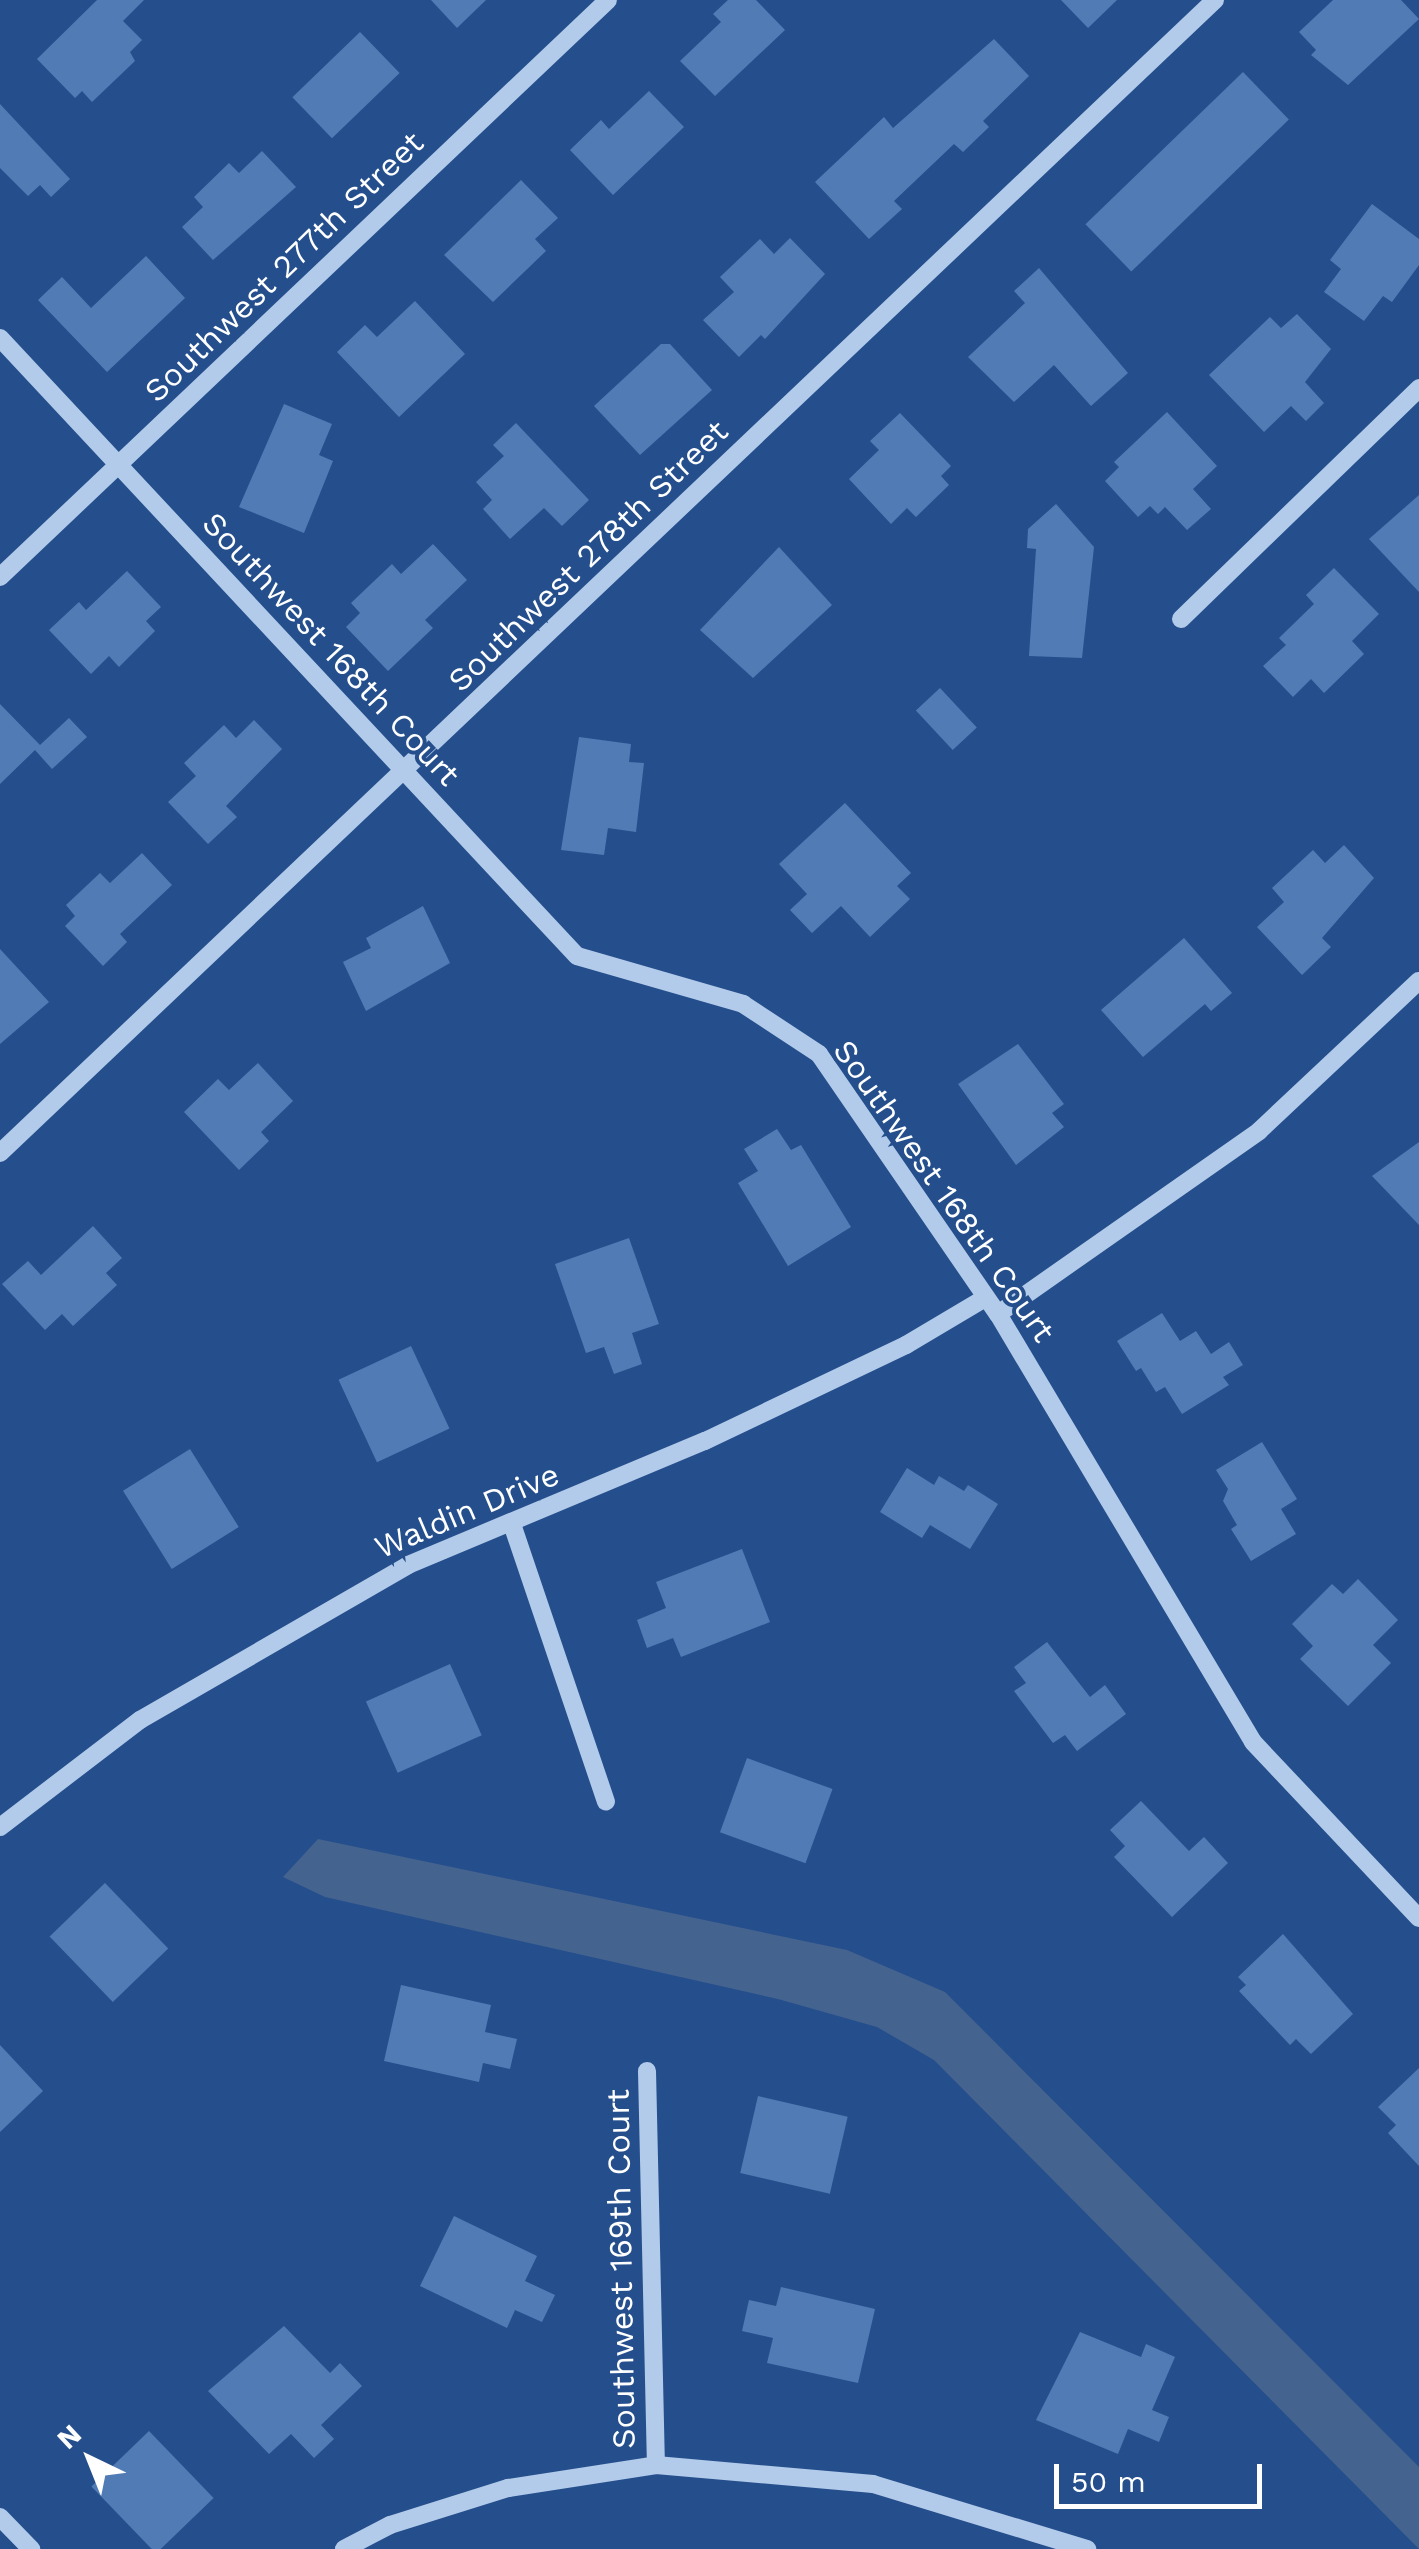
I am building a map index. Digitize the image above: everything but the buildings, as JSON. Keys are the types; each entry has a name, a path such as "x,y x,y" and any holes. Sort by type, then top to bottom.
{"street":[{"name":"Southwest 277th Street","path":"0,577 608,0"},
{"name":"Southwest 278th Street","path":"0,1153 1216,0"},
{"name":"Southwest 168th Court","path":"0,338 578,956 743,1004 819,1054 998,1314 1253,1742 1419,1918"},
{"path":"1181,619 1419,388"},
{"path":"998,1314 1260,1131 1419,982"},
{"name":"Waldin Drive","path":"0,1827 193,1687 408,1565 512,1524 906,1345 985,1298"},
{"path":"512,1524 606,1802"},
{"name":"Southwest 169th Court","path":"646,2071 656,2465"},
{"path":"344,2549 390,2525 508,2488 656,2465 873,2484 1087,2549"},
{"path":"0,2517 30,2549"}],"water":[{"path":"318,1839 847,1950 945,1992 1419,2467 1419,2549 934,2060 877,2027 778,1999 325,1897 283,1877"}]}
